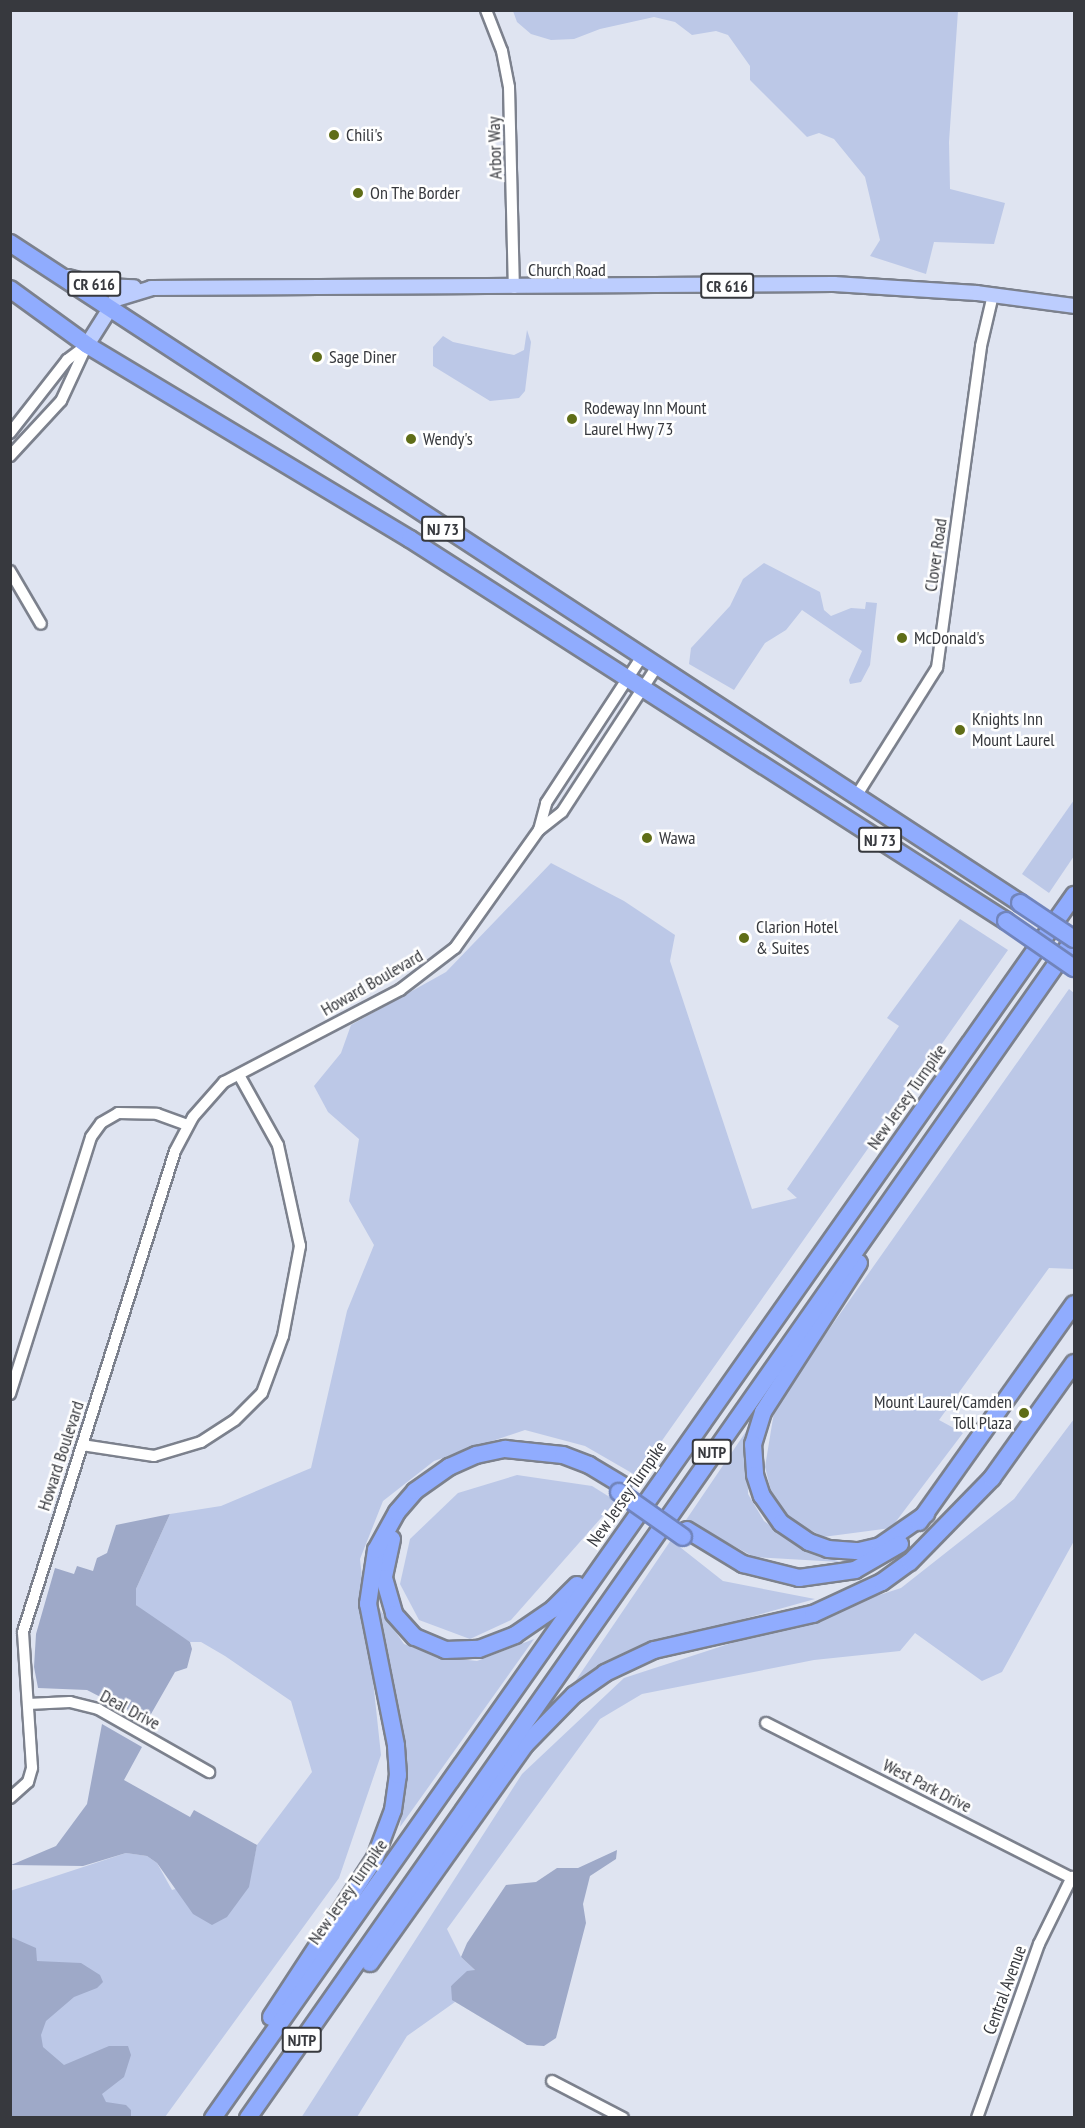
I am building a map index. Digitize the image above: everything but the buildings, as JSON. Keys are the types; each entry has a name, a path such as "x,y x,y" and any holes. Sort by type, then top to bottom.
{"highway":[{"name":"NJ 73","path":"10,243 40,266 1074,939"},
{"name":"NJ 73","path":"10,289 87,345 314,480 636,682 1074,964"},
{"name":"New Jersey Turnpike","path":"213,2118 1074,895"},
{"name":"NJTP","path":"250,2115 1074,939"},
{"path":"1053,952 1074,969"},
{"path":"907,1176 868,1248 763,1412 753,1444 753,1465 758,1485 773,1515 790,1531 819,1546 848,1551 880,1546 926,1514"},
{"path":"685,1534 743,1564 771,1574 814,1578 842,1574 881,1558 905,1540 926,1514 1074,1304"},
{"path":"250,2115 320,2033 525,1745 574,1695 605,1673 654,1650 802,1617 850,1600 910,1562 992,1478 1074,1363"},
{"path":"620,1488 591,1475 538,1460 495,1461 449,1478 416,1505 392,1540 384,1578 394,1614 407,1631 424,1643 457,1652 490,1646 528,1627 575,1587 673,1451 692,1436"},
{"path":"203,2118 370,1866 389,1826 397,1793 397,1759 371,1629 369,1590 376,1550 397,1512 425,1482 449,1467 476,1455 505,1449 533,1449 569,1457 620,1488 749,1577 781,1586 812,1588 845,1583 877,1572 947,1524"}],"main road":[{"name":"CR 616","path":"40,266 95,285 151,288"},
{"name":"Church Road","path":"87,345 108,310 122,296 151,288 514,288 834,284 993,295 1074,306"}],"street":[{"name":"Arbor Way","path":"486,10 502,51 509,87 514,288"},
{"name":"Clover Road","path":"855,798 937,668 981,346 993,295"},
{"path":"10,433 67,360 87,345"},
{"path":"10,456 57,407 72,384 87,345"},
{"path":"10,571 41,624"},
{"name":"Howard Boulevard","path":"10,1798 28,1782 32,1768 23,1632 175,1151 188,1125 206,1098 239,1075 400,990 433,968 455,948 539,830 562,812 636,682 641,658"},
{"name":"Howard Boulevard","path":"539,830 546,803 636,682 656,668"},
{"path":"82,1445 154,1456 201,1442 235,1420 262,1393 283,1336 300,1246 278,1145 239,1075"},
{"path":"10,1394 91,1137 101,1123 118,1113 157,1114 188,1125"},
{"name":"Deal Drive","path":"28,1704 70,1702 98,1709 209,1772"},
{"name":"West Park Drive","path":"765,1724 1073,1878"},
{"name":"Central Avenue","path":"977,2118 1038,1944 1073,1878"},
{"path":"552,2081 623,2118"}],"shaded area":[{"path":"513,11 958,11 949,142 950,189 1005,203 994,244 934,242 926,274 870,256 880,240 865,177 834,139 819,133 807,137 750,80 750,66 728,35 716,31 692,35 675,22 654,17 600,29 574,39 551,40 531,34 517,22"},
{"path":"527,330 531,342 525,391 519,398 490,401 433,366 433,347 443,336 453,342 514,355 524,350"},
{"path":"764,563 820,592 824,610 831,616 851,608 865,609 866,602 877,603 870,665 861,682 850,684 849,680 862,651 802,610 786,630 765,643 734,690 689,664 691,648 730,606 743,579"},
{"path":"1074,800 1074,856 1049,893 1022,874"},
{"path":"551,863 624,901 675,935 670,961 752,1209 797,1198 787,1189 899,1026 887,1018 960,919 1008,950 637,1476 585,1446 525,1430 434,1461 383,1501 360,1559 381,1755 339,1878 165,2117 11,2117 10,1891 126,1853 147,1856 157,1863 172,1890 252,1868 257,1845 312,1772 291,1701 225,1656 201,1642 190,1642 157,1622 136,1605 136,1589 170,1514 221,1506 311,1468 347,1311 374,1245 349,1201 359,1139 328,1112 314,1086 341,1053 351,1025 446,972"},
{"path":"1069,989 1074,993 1074,1269 1049,1268 939,1420 963,1433 891,1528 823,1537 776,1511 765,1467 775,1406"},
{"path":"1074,1419 1074,1541 1002,1672 982,1681 915,1633 900,1651 814,1660 642,1694 600,1719 447,1929 461,1957 475,1970 451,1986 455,2002 407,2036 357,2117 301,2118 522,1774 624,1678 901,1588 1014,1499"},
{"path":"747,1430 748,1494 764,1521 799,1547 840,1562 754,1557 686,1520"},
{"path":"517,1475 592,1486 616,1501 511,1620 470,1639 419,1620 400,1584 410,1539 458,1493"},
{"path":"170,1514 136,1589 136,1605 190,1642 192,1649 187,1668 175,1672 147,1721 87,1690 38,1688 34,1667 36,1634 55,1568 74,1574 77,1566 93,1571 97,1558 107,1553 116,1525"},
{"path":"671,1540 723,1581 815,1599 657,1643 572,1686"},
{"path":"379,1608 404,1644 440,1657 477,1661 534,1639 400,1827 407,1770"},
{"path":"102,1724 142,1747 124,1780 190,1817 194,1810 257,1845 249,1887 227,1917 212,1925 193,1914 157,1863 147,1856 126,1853 83,1866 11,1865 56,1846 87,1804"},
{"path":"617,1850 616,1859 590,1876 583,1904 586,1923 556,2038 544,2046 527,2045 452,2000 451,1986 467,1971 475,1970 461,1957 467,1943 506,1885 536,1882 557,1868 578,1868"},
{"path":"11,1937 36,1948 37,1961 81,1963 100,1975 103,1982 97,1988 74,1997 46,2021 41,2035 43,2047 64,2065 109,2046 128,2046 131,2055 124,2077 102,2094 106,2102 126,2105 131,2110 131,2117 12,2117"}],"place":[{"name":"Chili's","path":"334,135"},
{"name":"On The Border","path":"358,193"},
{"name":"Sage Diner","path":"317,357"},
{"name":"Rodeway Inn Mount Laurel Hwy 73","path":"572,419"},
{"name":"Wendy's","path":"411,439"},
{"name":"McDonald's","path":"902,638"},
{"name":"Knights Inn Mount Laurel","path":"960,730"},
{"name":"Wawa","path":"647,838"},
{"name":"Clarion Hotel & Suites","path":"744,938"},
{"name":"Mount Laurel/Camden Toll Plaza","path":"1024,1413"}]}
